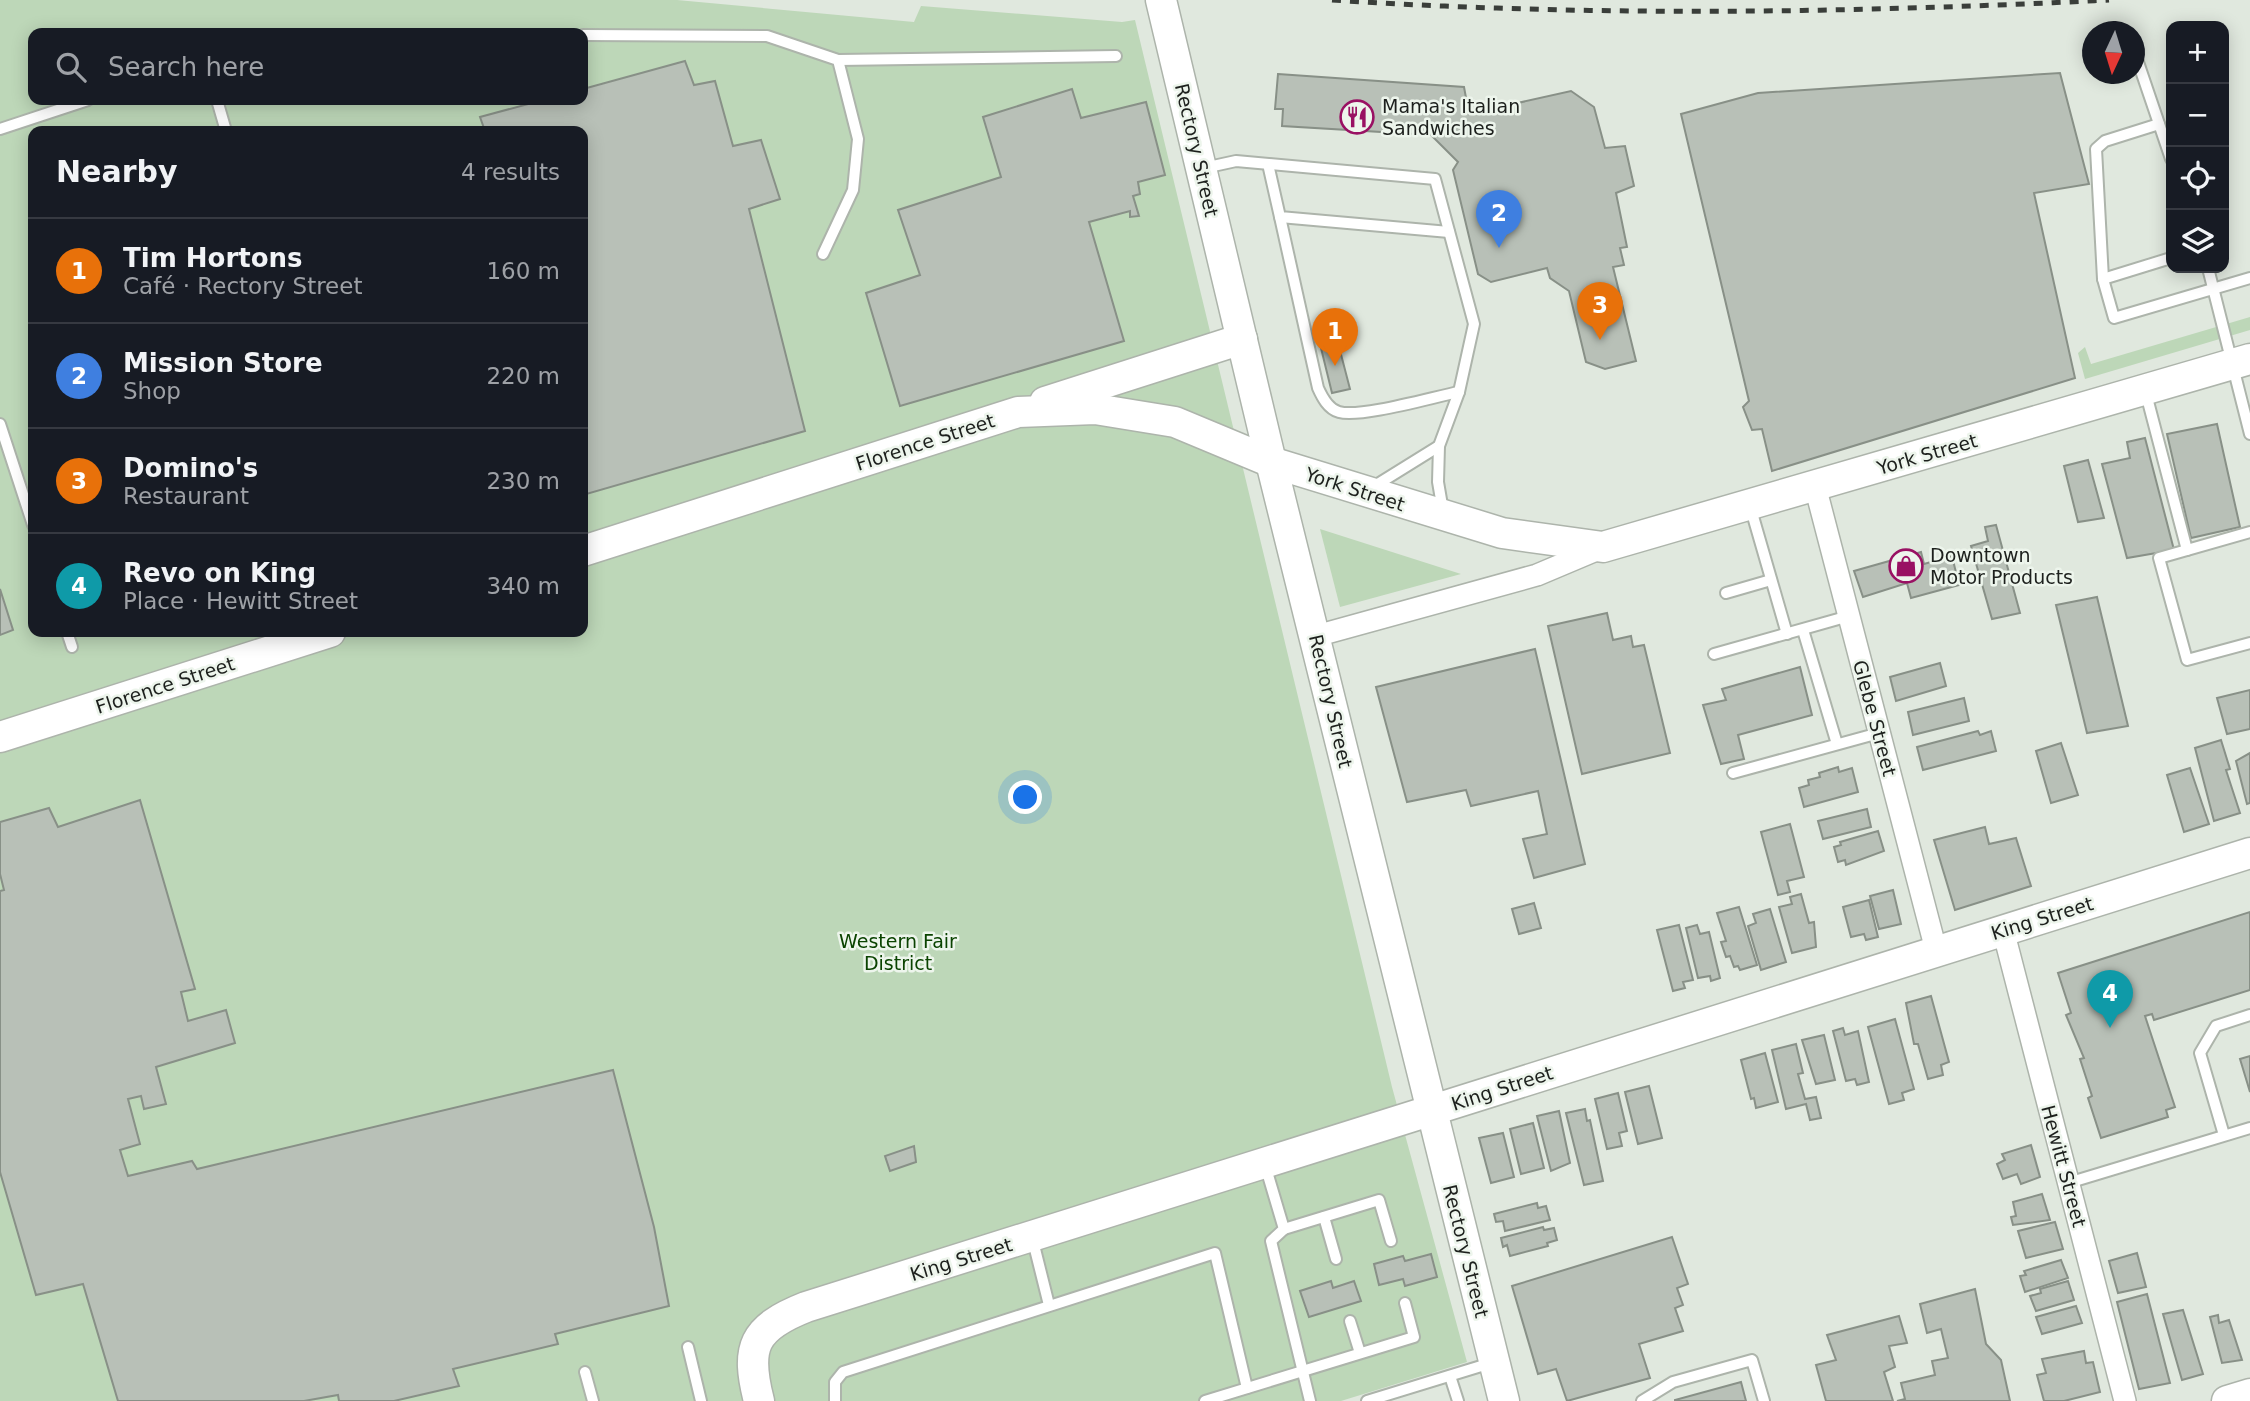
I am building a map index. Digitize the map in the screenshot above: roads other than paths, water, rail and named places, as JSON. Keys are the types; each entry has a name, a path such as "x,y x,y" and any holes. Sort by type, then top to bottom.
{"street":[{"name":"Rectory Street","path":"1161,0 1270,462 1316,636 1430,1111 1504,1401"},
{"path":"1018,412 1241,340"},
{"name":"York Street","path":"1316,636 1537,575 1604,547 2242,361"},
{"name":"Florence Street","path":"588,549 1018,412 1095,409 1175,422 1270,462"},
{"name":"York Street","path":"1270,462 1364,493 1502,533 1604,547"},
{"name":"Glebe Street","path":"1815,486 1936,950"},
{"name":"Florence Street","path":"0,737 314,637"},
{"name":"King Street","path":"759,1401 752,1356 760,1335 778,1318 806,1307 2250,853"},
{"name":"Hewitt Street","path":"2003,930 2125,1401"},
{"path":"2227,1401 2250,1394"}],"lane":[{"path":"588,35 766,36 838,60 1116,56"},
{"path":"822,254 853,190 858,139 838,60"},
{"path":"2145,83 2167,147"},
{"path":"0,129 72,105"},
{"path":"218,105 225,126"},
{"path":"32,118 35,126"},
{"path":"2159,124 2105,141 2096,149 2103,279 2114,318 2250,278"},
{"path":"1201,168 1236,161 1435,179 1474,324 1459,392 1439,446 1438,482 1443,516"},
{"path":"1268,164 1318,388 1324,401 1337,412 1357,412 1459,392"},
{"path":"1280,216 1449,232"},
{"path":"2103,279 2166,260"},
{"path":"2209,273 2242,361 2250,434"},
{"path":"2145,390 2187,550"},
{"path":"0,424 28,510"},
{"path":"1364,493 1439,446"},
{"path":"1749,503 1787,635"},
{"path":"2250,532 2159,558 2187,660 2250,643"},
{"path":"1726,593 1771,580"},
{"path":"1714,654 1849,616"},
{"path":"1803,629 1837,744"},
{"path":"69,637 72,647"},
{"path":"1732,773 1879,733"},
{"path":"2224,1135 2200,1053 2216,1027 2250,1015"},
{"path":"2068,1183 2250,1128"},
{"path":"1264,1162 1284,1229"},
{"path":"1310,1401 1271,1241 1284,1229 1379,1200 1391,1241"},
{"path":"1324,1217 1336,1259"},
{"path":"1032,1237 1049,1306"},
{"path":"835,1401 835,1382 843,1372 1215,1253 1247,1388"},
{"path":"1205,1401 1414,1337 1405,1303"},
{"path":"1350,1321 1360,1353"},
{"path":"688,1347 701,1401"},
{"path":"1642,1401 1673,1382 1752,1360 1764,1401"},
{"path":"1367,1401 1494,1362"},
{"path":"585,1372 593,1401"},
{"path":"1450,1376 1458,1401"}],"railway":[{"path":"1332,0 1624,11 1915,8 2109,0"}],"place":[{"name":"Mama's Italian Sandwiches","path":"1357,117"},
{"name":"Mission Store","path":"1499,248"},
{"name":"Domino's","path":"1600,340"},
{"name":"Tim Hortons","path":"1335,366"},
{"name":"Downtown Motor Products","path":"1906,566"},
{"name":"Revo on King","path":"2110,1028"}],"park label":[{"name":"Western Fair District","path":"898,952"}]}
